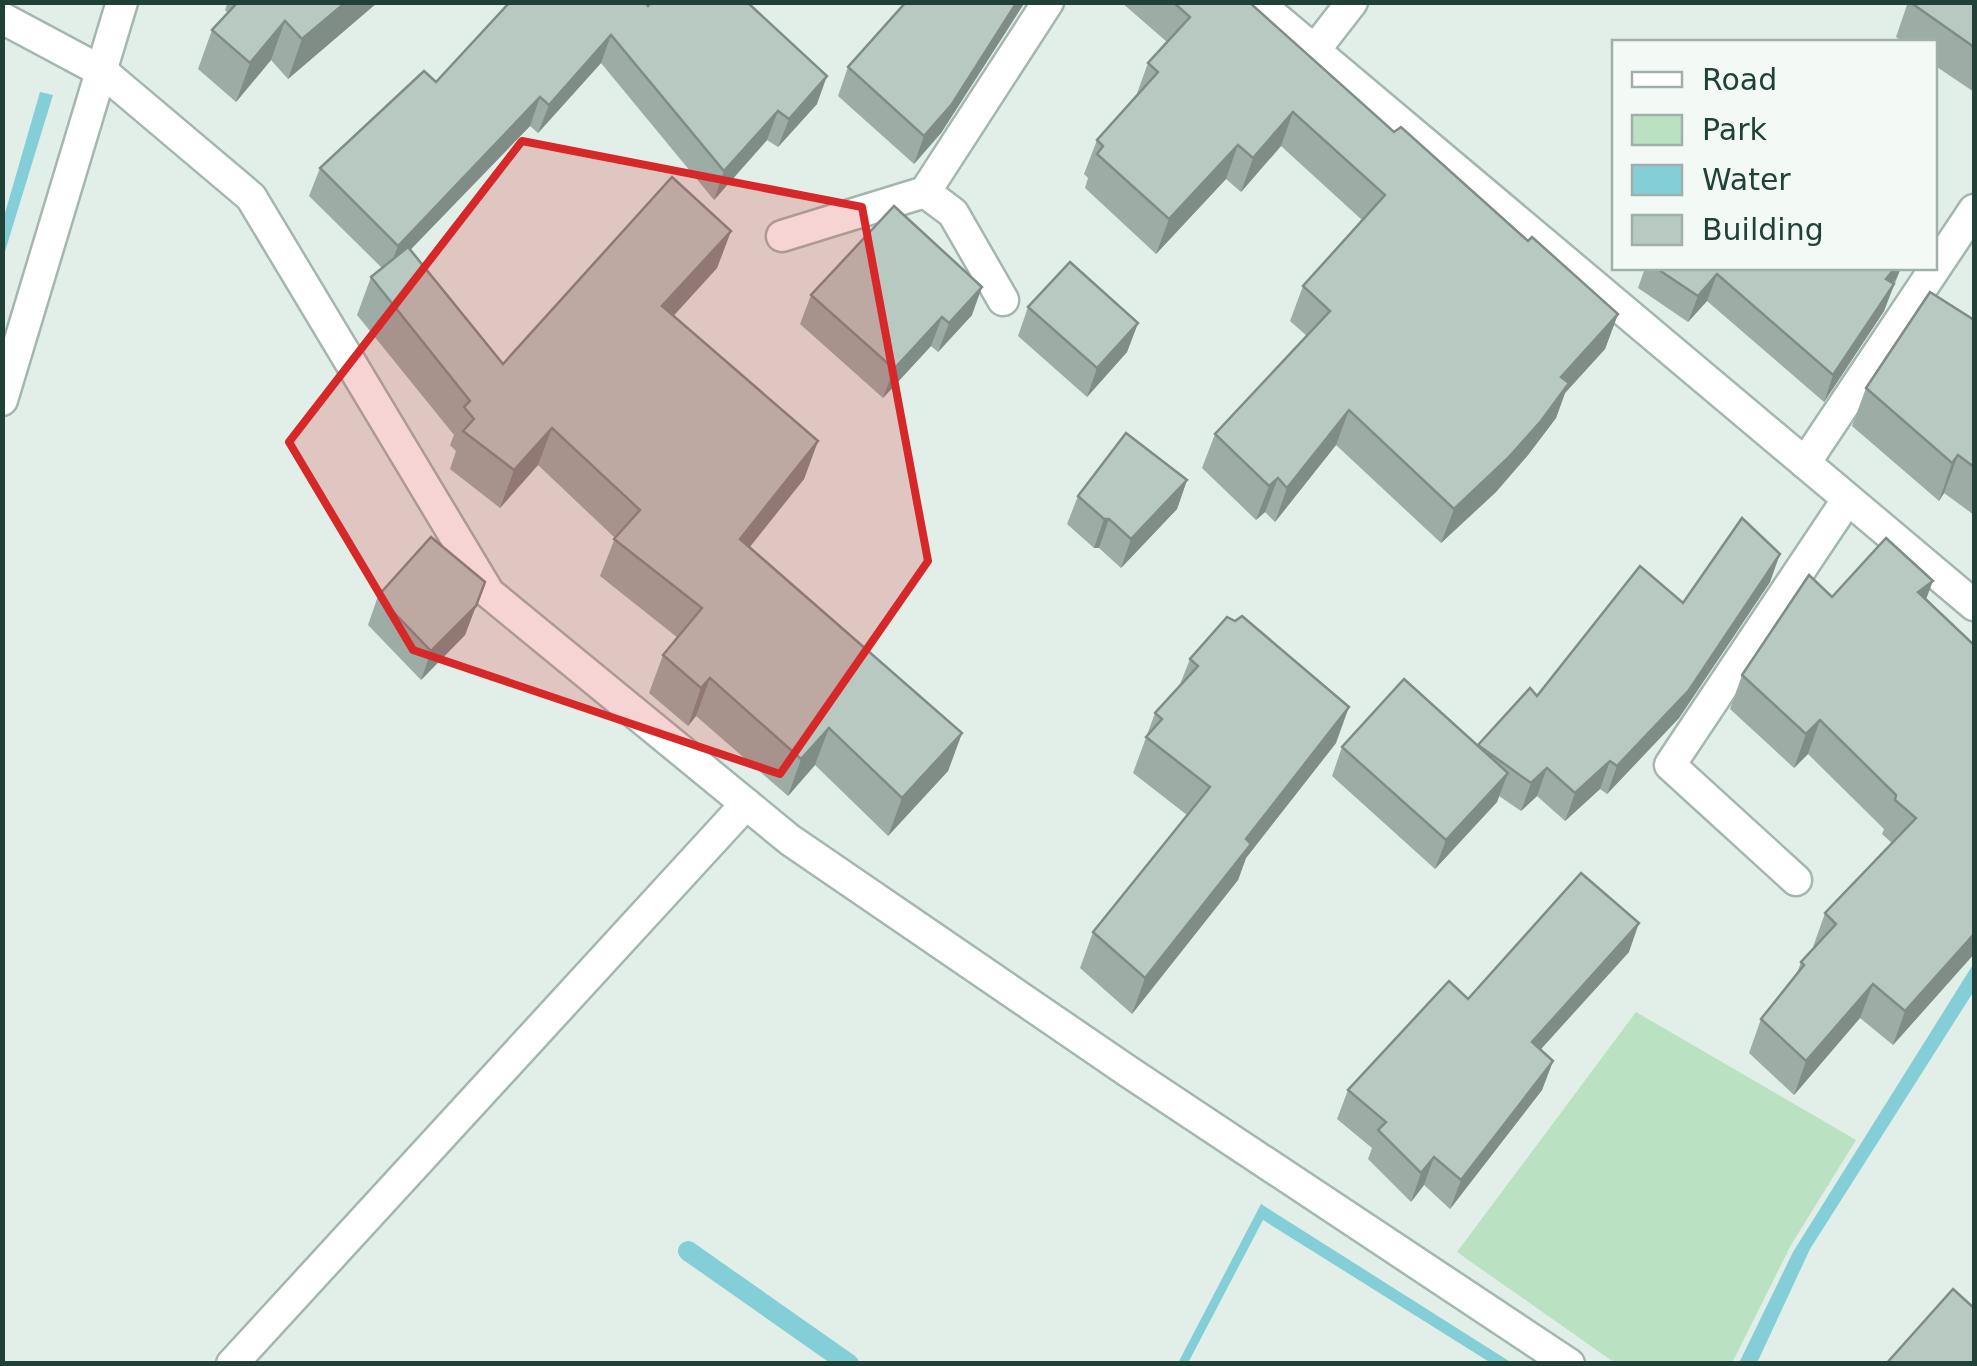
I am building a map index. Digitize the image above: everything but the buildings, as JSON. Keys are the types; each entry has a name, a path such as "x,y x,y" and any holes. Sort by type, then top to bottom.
{"street":[{"path":"2,400 122,2"},
{"path":"782,236 925,192 1048,2"},
{"path":"1257,2 1974,605"},
{"path":"1314,51 1352,2"},
{"path":"2,18 103,72 251,197 488,593 790,840 1129,1072 1569,1364"},
{"path":"925,192 953,214 1002,300"},
{"path":"1937,265 1974,210"},
{"path":"1804,464 1934,270"},
{"path":"1796,880 1670,764 1848,500"},
{"path":"232,1364 746,804"}],"highlighted area":[{"path":"522,141 862,207 928,561 780,774 413,650 289,442"}],"green space":[{"path":"1636,1012 1856,1140 1791,1245 1732,1363 1615,1363 1457,1252"}],"water":[{"path":"40,92 53,95 3,258 3,220"},
{"path":"1974,963 1974,991 1810,1249 1757,1363 1739,1363 1793,1252"},
{"path":"1261,1204 1512,1363 1491,1363 1263,1220 1188,1363 1178,1363"}],"waterway":[{"path":"688,1251 849,1364"}]}
